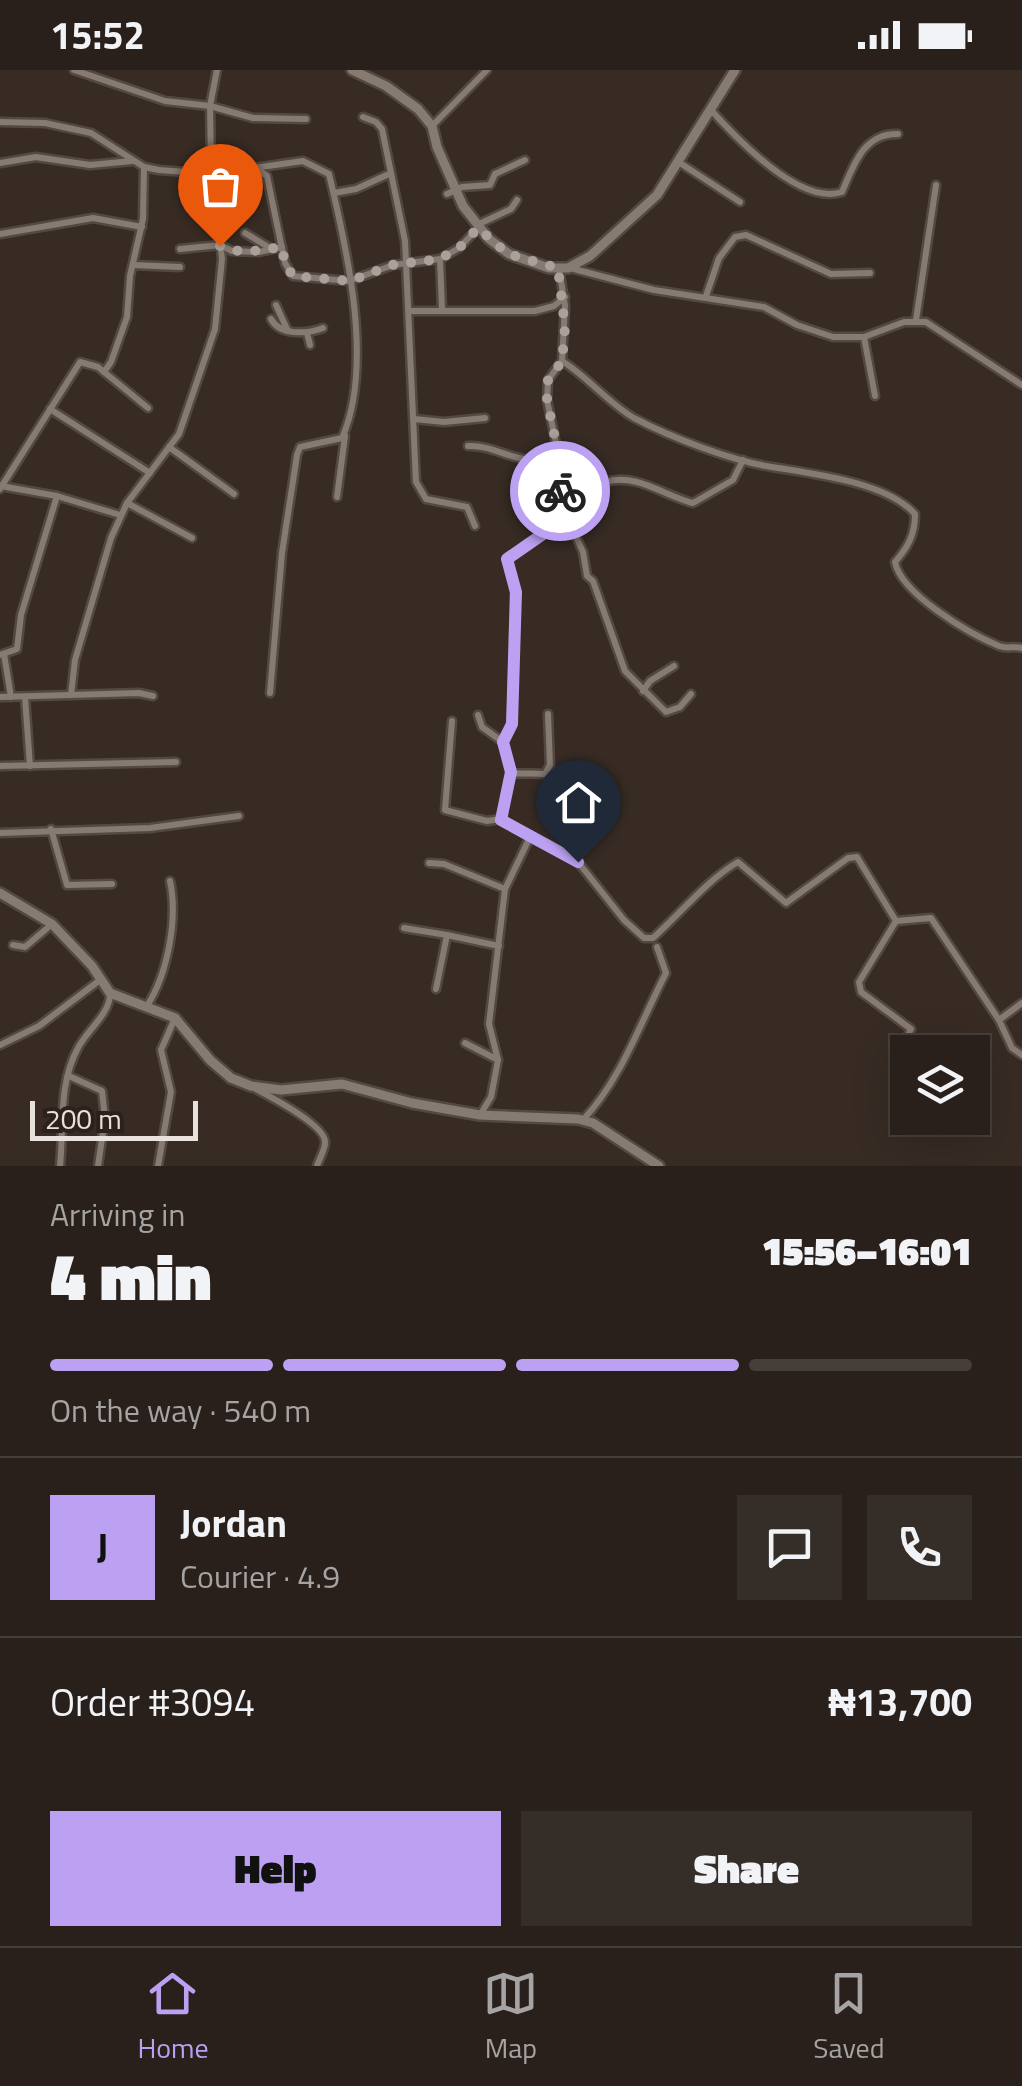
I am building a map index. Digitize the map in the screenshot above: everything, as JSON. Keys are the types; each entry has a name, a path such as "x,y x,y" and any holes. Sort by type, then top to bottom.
{"street":[{"path":"74,70 165,102 210,106 252,118 306,119"},
{"path":"71,695 75,660 120,516 170,447 189,412 215,329 222,269 210,106 217,70"},
{"path":"352,70 386,86 418,108 432,126 451,192 477,226 508,254 654,290 764,307 797,325 833,337 864,336 916,320 938,328 1022,385"},
{"path":"432,126 488,70"},
{"path":"564,268 590,256 657,195 735,70"},
{"path":"709,108 754,156 814,196 842,192 866,144 882,134 898,134"},
{"path":"362,117 380,125 405,242 416,482 426,500 467,507 475,526"},
{"path":"0,122 45,123 80,130 104,139 144,167 212,174 303,161 314,163 329,174 350,281 359,364 338,497"},
{"path":"0,164 36,157 90,164 134,160"},
{"path":"451,192 486,187 495,174 525,160"},
{"path":"680,162 740,202"},
{"path":"104,372 112,362 127,317 142,227 144,167"},
{"path":"256,169 266,176 277,248 293,276 350,281 406,263 440,259 459,248 477,226 511,209 517,200"},
{"path":"334,193 356,189 389,174"},
{"path":"916,320 936,184"},
{"path":"0,234 93,218 142,227"},
{"path":"245,233 277,248"},
{"path":"706,296 719,258 735,237 746,235 831,274 870,273"},
{"path":"180,249 220,246 232,251 259,252 277,248"},
{"path":"440,259 444,280 442,309"},
{"path":"133,264 180,267"},
{"path":"564,268 562,361 548,380 547,400 557,448 571,467"},
{"path":"410,312 535,311 544,310 564,297"},
{"path":"276,305 287,330"},
{"path":"271,319 277,328 287,330 307,332 323,328"},
{"path":"307,332 310,345"},
{"path":"864,336 875,396"},
{"path":"562,361 632,417 724,456 840,478 903,501 915,514 915,526 911,542 895,562 909,588 959,624 997,645 1022,648"},
{"path":"120,516 57,496 1,487 80,362 92,363 148,408"},
{"path":"50,408 150,473"},
{"path":"414,418 444,422 485,418"},
{"path":"270,692 282,553 297,455 300,447 342,438 346,430"},
{"path":"468,446 489,444 518,460 534,461 557,448"},
{"path":"170,447 234,494"},
{"path":"571,467 584,467 606,482 614,479 656,488 693,503 733,480 742,460"},
{"path":"571,467 558,498 583,552 587,576 593,581 626,671 666,712 680,708 691,694"},
{"path":"11,697 2,655 17,648 20,616 57,496"},
{"path":"128,503 192,538"},
{"path":"503,742 512,724 516,592 507,559 566,518"},
{"path":"643,691 650,681 674,666"},
{"path":"0,697 153,696"},
{"path":"25,697 30,766"},
{"path":"545,774 550,765 548,714"},
{"path":"478,715 482,728 503,742 511,772 501,820"},
{"path":"452,720 445,810 487,821 501,820 578,862 644,938 654,938 718,873 738,862 786,903 848,858 857,857 896,920"},
{"path":"0,766 176,762"},
{"path":"511,772 545,774 559,780 572,796 593,803"},
{"path":"0,832 150,828 239,816"},
{"path":"52,829 68,885 112,884"},
{"path":"480,1115 490,1096 498,1060 489,1024 505,889 530,837"},
{"path":"429,864 444,864 505,889"},
{"path":"148,1006 168,948 173,896 170,880"},
{"path":"0,907 3,895 52,924 110,993 175,1018 231,1078 312,1123 324,1135 325,1142 317,1166"},
{"path":"896,920 931,918 999,1020 1012,1048 1022,1056"},
{"path":"896,920 859,982 861,992 912,1029 909,1035"},
{"path":"13,945 25,948 52,924"},
{"path":"404,928 499,946"},
{"path":"436,990 447,936"},
{"path":"583,1120 621,1066 650,1012 666,973 658,948"},
{"path":"0,1045 39,1026 100,980"},
{"path":"60,1166 59,1122 69,1076 80,1043 108,1006 110,993"},
{"path":"999,1020 1022,1004"},
{"path":"158,1166 172,1092 161,1050 175,1018"},
{"path":"465,1043 498,1060"},
{"path":"69,1076 102,1091 105,1118 98,1166"},
{"path":"251,1086 281,1090 356,1086 412,1103 480,1115 583,1120 659,1166"}],"way so far":[{"path":"220,246 232,251 259,252 282,247 285,264 293,276 350,281 392,265 440,259 459,248 478,228 508,254 558,268 565,328 562,361 548,380 547,400 557,448 571,467 560,491"}],"route":[{"path":"560,491 558,498 566,518 507,559 516,592 512,724 503,742 511,772 501,820 578,862"}]}
